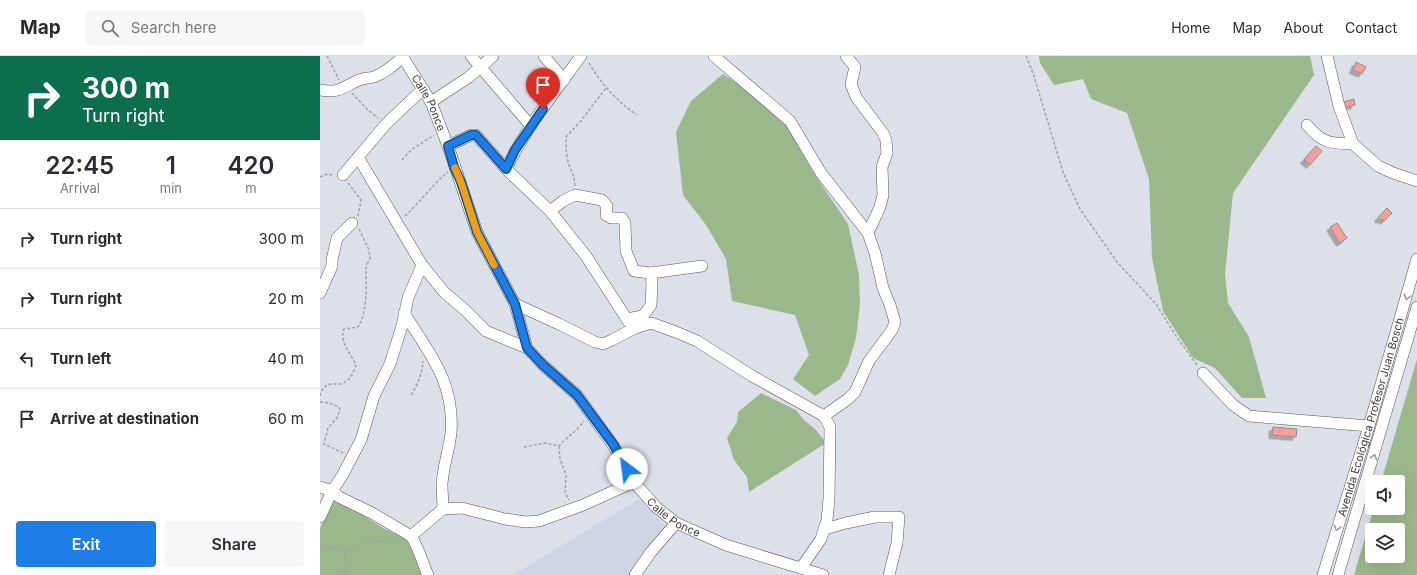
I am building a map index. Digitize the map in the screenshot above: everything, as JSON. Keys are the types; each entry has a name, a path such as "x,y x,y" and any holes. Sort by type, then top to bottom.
{"street":[{"path":"471,56 531,126"},
{"path":"431,102 454,88 493,56"},
{"path":"544,56 564,80"},
{"path":"714,56 790,121 821,173 868,233 875,253 883,288 894,322 892,330 869,361 855,392 848,400 824,416"},
{"path":"846,56 855,67 851,84 856,97 883,133 887,147 887,153 882,167 883,195 880,207 868,233"},
{"path":"1326,56 1339,106 1353,144 1378,166 1393,174 1417,181"},
{"path":"320,90 335,92 348,87 361,79 374,77 386,70 402,57"},
{"name":"Calle Ponce","path":"402,57 431,102 448,146 454,167 461,182 477,232 515,304 527,348 543,365 577,395 613,444 634,482 656,507 676,523 726,545 823,575"},
{"path":"506,169 515,150 531,126 564,80 584,58"},
{"path":"343,175 386,124 423,89"},
{"path":"1307,125 1320,138 1331,143 1353,144"},
{"path":"448,146 471,135 476,135 506,169 550,211 586,256 631,324"},
{"path":"358,157 422,265 444,292 486,331 527,348"},
{"path":"550,211 575,195 602,200 607,206 606,215 611,218 622,218 625,222 626,251 634,271 651,273 702,266"},
{"path":"320,293 332,266 337,238 352,222"},
{"name":"Avenida Ecológica Profesor Juan Bosch","path":"1323,575 1369,426 1417,259"},
{"path":"320,517 332,491 361,440 374,396 390,364 402,326 408,298 422,265"},
{"path":"631,324 632,318 643,316 651,305 651,273"},
{"path":"515,304 595,342 603,344 612,340 631,324 650,323 676,332 697,341 752,376 824,416 830,427 829,499 827,520 825,529 820,539 801,568"},
{"name":"Avenida Ecológica Profesor Juan Bosch","path":"1338,575 1417,307"},
{"path":"404,313 436,363 443,378 450,400 451,434 442,484 443,509"},
{"path":"1203,373 1233,405 1248,416 1369,426"},
{"path":"406,534 443,509 462,508 505,519 526,522 539,521 573,509 634,482"},
{"path":"320,487 332,491 339,497 388,522 406,534 417,546 428,575"},
{"path":"825,529 875,517 899,517 897,543 889,575"},
{"path":"635,575 651,552 676,523"}],"path":[{"path":"327,56 341,83 348,87 355,98 386,124"},
{"path":"1026,56 1033,73 1063,172 1080,210 1117,262 1156,304 1178,340 1203,373"},
{"path":"584,58 606,88 637,115"},
{"path":"575,195 574,175 569,165 565,150 566,137 580,122 606,88"},
{"path":"402,160 411,150 441,130"},
{"path":"396,222 406,216 435,183 454,167"},
{"path":"320,177 327,174 343,175 361,200 358,216 352,222 357,227 369,250 370,259 366,265 366,294 361,322 358,327 344,329 342,333 342,339 356,364 354,372 340,385 332,384 321,390 320,396"},
{"path":"411,395 420,380 424,345"},
{"path":"320,402 339,406 340,410 337,418 328,428 324,444 352,457"},
{"path":"573,509 565,492 566,475 560,459 559,446 566,438 578,429 590,413"},
{"path":"524,447 545,443 559,446"},
{"path":"320,544 345,551 354,549 370,541 384,541 406,534"},
{"path":"343,575 346,571 345,551"}],"shaded area":[{"path":"639,499 666,526 631,575 513,575"}],"green space":[{"path":"1039,56 1310,56 1314,75 1233,193 1225,274 1228,303 1249,337 1266,398 1242,398 1215,368 1193,358 1163,311 1152,258 1149,179 1127,113 1091,99 1083,79 1054,85 1040,63"},
{"path":"723,74 746,89 787,126 813,172 848,224 859,275 860,304 856,338 848,365 840,379 815,396 793,379 809,355 795,315 732,301 726,259 706,225 683,195 676,132 691,101"},
{"path":"1417,359 1417,575 1354,575 1365,538 1365,563 1405,563 1405,523 1370,523 1372,515 1405,515 1405,475 1383,475"},
{"path":"761,393 796,410 804,420 816,430 826,443 749,492 747,477 734,460 727,438 737,422 738,412"},
{"path":"334,500 358,512 383,528 410,541 428,575 320,575 320,528"}],"building":[{"path":"1356,62 1366,67 1362,74 1353,70"},
{"path":"1354,99 1355,105 1344,108 1343,102"},
{"path":"1316,146 1322,151 1310,165 1304,160"},
{"path":"1387,208 1392,213 1384,221 1382,219 1380,220 1378,218"},
{"path":"1337,223 1347,238 1340,243 1330,227"},
{"path":"1273,427 1297,429 1296,437 1272,435"}],"slow traffic":[{"path":"455,168 477,232 494,265"}],"route":[{"path":"543,109 515,150 506,169 476,135 471,135 448,146 477,232 515,304 527,348 543,365 577,395 613,444 627,469"}]}
